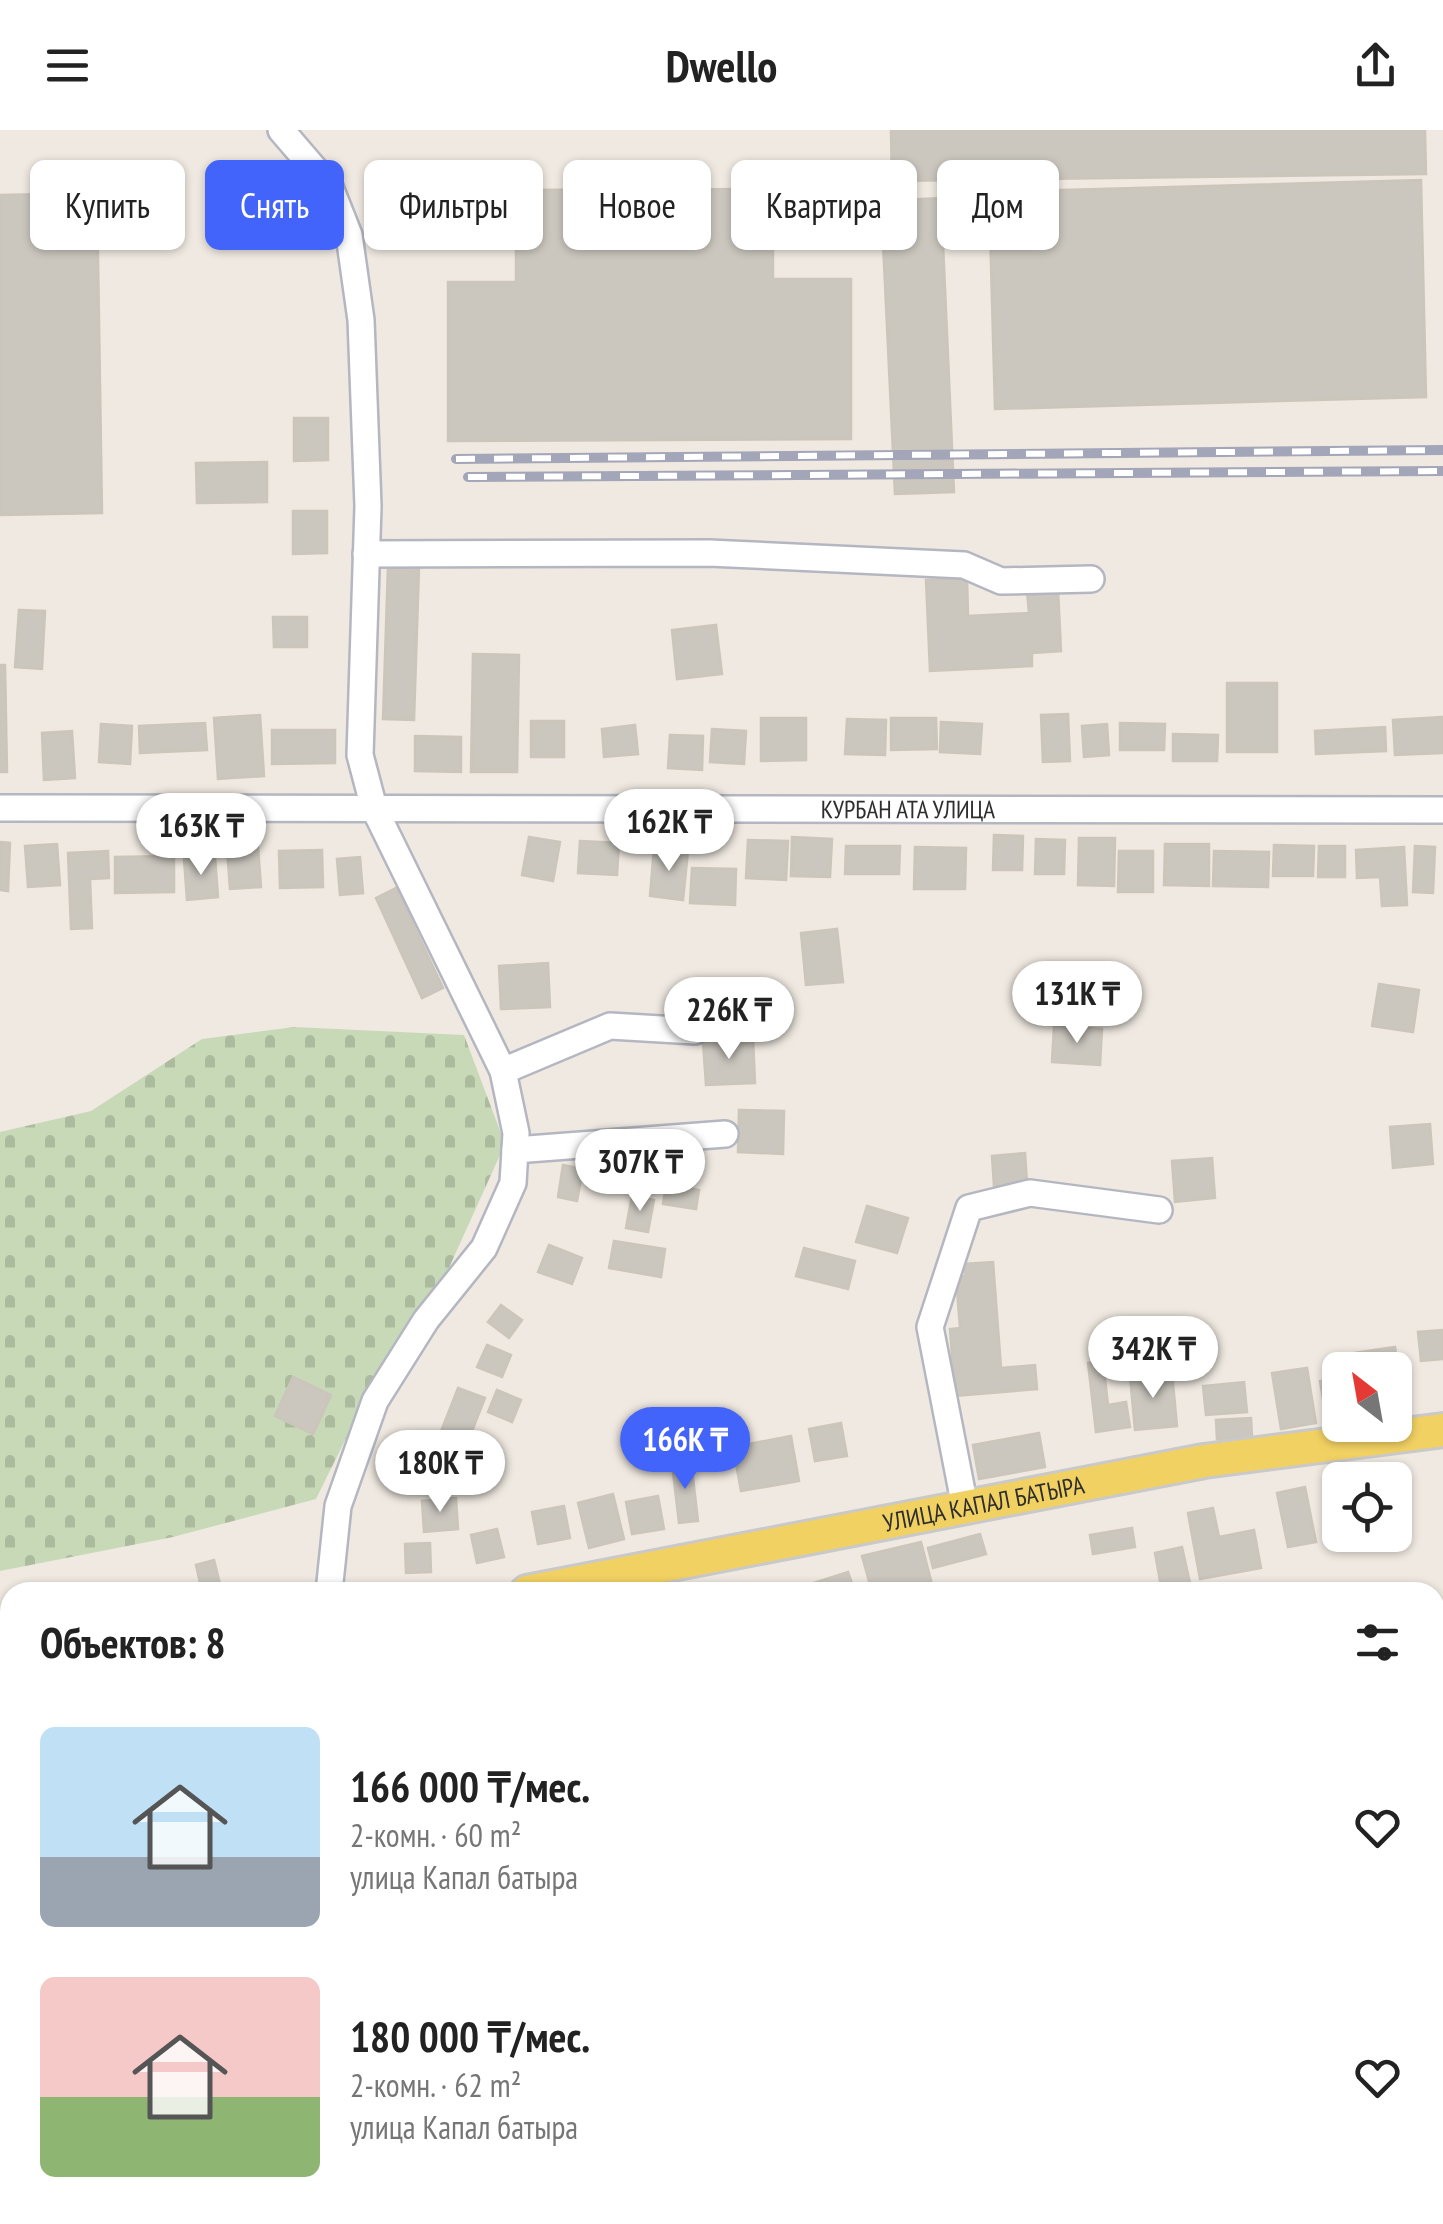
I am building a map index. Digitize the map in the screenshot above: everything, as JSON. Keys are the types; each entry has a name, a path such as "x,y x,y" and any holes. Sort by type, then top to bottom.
{"main road":[{"name":"УЛИЦА КАПАЛ БАТЫРА","path":"585,1582 1204,1461 1443,1430"}],"street":[{"path":"281,130 330,187 348,235 361,320 366,554 360,755 374,808 503,1071 516,1133 513,1183 484,1248 426,1320 376,1401 338,1506 330,1582"},
{"path":"366,554 709,553 964,564 1001,581 1091,579"},
{"name":"КУРБАН АТА УЛИЦА","path":"0,808 1443,810"},
{"path":"503,1071 610,1026 695,1032"},
{"path":"515,1150 725,1134"},
{"path":"965,1507 930,1328 969,1208 1030,1193 1159,1210"}],"green space":[{"path":"294,1027 464,1035 505,1144 443,1281 356,1418 316,1499 173,1537 0,1571 0,1132 91,1111 202,1039"}],"building":[{"path":"891,130 1425,130 1426,174 1059,179 1059,160 937,160 937,180 917,181 917,160 892,160"},
{"path":"1421,180 1426,397 995,409 991,250 1059,250 1059,190"},
{"path":"711,189 731,189 731,250 773,250 773,279 851,279 851,439 448,441 448,282 516,282 516,250 543,250 543,190 563,190 563,250 711,250"},
{"path":"30,194 30,250 98,250 102,513 0,515 0,195"},
{"path":"937,198 937,250 943,250 954,492 895,494 883,250 917,250 917,199"},
{"path":"294,418 328,418 328,460 294,461"},
{"path":"267,462 267,502 197,503 196,463"},
{"path":"293,511 327,511 327,553 293,554"},
{"path":"388,566 419,567 414,720 383,719"},
{"path":"967,578 968,616 1029,613 1027,591 1058,590 1061,651 1032,653 1032,666 930,671 926,580"},
{"path":"19,610 45,611 42,669 15,667"},
{"path":"273,617 307,617 307,647 274,647"},
{"path":"716,625 722,674 677,679 672,630"},
{"path":"473,654 519,655 517,772 471,772"},
{"path":"0,665 5,665 7,772 0,772"},
{"path":"1227,683 1277,683 1277,752 1227,752"},
{"path":"1068,714 1070,761 1043,762 1041,715"},
{"path":"260,715 264,776 218,779 214,718"},
{"path":"1443,717 1443,753 1395,755 1393,720"},
{"path":"761,718 806,718 806,760 761,761"},
{"path":"891,718 936,718 937,749 891,750"},
{"path":"847,719 886,720 885,755 845,754"},
{"path":"531,721 564,721 564,757 531,757"},
{"path":"941,722 982,724 980,754 940,752"},
{"path":"205,723 207,750 140,753 139,726"},
{"path":"1120,723 1165,724 1164,750 1120,750"},
{"path":"101,724 132,726 130,764 99,762"},
{"path":"1107,724 1109,755 1084,757 1082,726"},
{"path":"635,725 638,754 604,757 602,729"},
{"path":"1385,727 1386,751 1316,754 1315,731"},
{"path":"712,729 746,731 744,764 710,762"},
{"path":"272,730 335,730 335,763 272,764"},
{"path":"72,731 75,778 44,780 42,733"},
{"path":"1173,734 1218,735 1217,761 1173,761"},
{"path":"670,735 703,736 702,770 668,768"},
{"path":"415,736 461,737 461,772 415,771"},
{"path":"994,835 1023,836 1022,870 993,870"},
{"path":"529,837 560,842 553,881 522,875"},
{"path":"792,837 832,839 830,877 791,876"},
{"path":"1079,838 1115,838 1114,886 1078,885"},
{"path":"1036,839 1065,840 1064,874 1035,874"},
{"path":"748,840 788,841 786,880 746,878"},
{"path":"580,841 619,843 617,875 578,873"},
{"path":"0,842 10,843 8,891 0,890"},
{"path":"57,844 60,885 28,887 25,846"},
{"path":"1165,844 1209,844 1209,886 1164,885"},
{"path":"1274,845 1314,846 1313,876 1273,876"},
{"path":"258,846 261,887 230,889 227,848"},
{"path":"846,846 900,846 899,874 845,874"},
{"path":"1319,846 1345,846 1345,877 1318,877"},
{"path":"1415,846 1435,847 1433,893 1413,892"},
{"path":"915,847 966,848 965,889 914,889"},
{"path":"1404,847 1407,905 1382,906 1380,877 1357,878 1356,850"},
{"path":"654,848 688,851 683,900 650,896"},
{"path":"322,850 323,887 280,888 279,851"},
{"path":"108,851 109,878 90,879 92,928 71,929 68,853"},
{"path":"1119,851 1153,851 1153,892 1118,892"},
{"path":"1214,851 1269,852 1268,887 1213,886"},
{"path":"174,856 174,892 115,893 115,857"},
{"path":"215,856 218,897 187,900 184,859"},
{"path":"360,857 363,893 340,895 337,859"},
{"path":"692,868 736,869 735,905 690,903"},
{"path":"396,888 443,988 422,998 376,898"},
{"path":"837,929 843,982 806,985 801,933"},
{"path":"548,963 550,1007 501,1009 499,966"},
{"path":"1379,984 1419,990 1413,1032 1372,1026"},
{"path":"1054,1026 1102,1029 1100,1065 1052,1062"},
{"path":"753,1039 755,1083 706,1085 703,1042"},
{"path":"739,1110 784,1111 783,1154 738,1152"},
{"path":"1430,1124 1433,1164 1393,1168 1390,1127"},
{"path":"1025,1153 1027,1183 994,1186 992,1156"},
{"path":"1212,1158 1215,1198 1175,1202 1172,1161"},
{"path":"563,1165 583,1169 577,1201 558,1197"},
{"path":"666,1184 699,1190 696,1209 663,1204"},
{"path":"632,1196 654,1200 648,1232 626,1228"},
{"path":"867,1206 908,1218 897,1253 856,1242"},
{"path":"614,1241 665,1249 661,1277 609,1268"},
{"path":"549,1245 582,1258 572,1284 538,1272"},
{"path":"804,1248 855,1261 848,1289 796,1276"},
{"path":"993,1262 1001,1368 1035,1365 1037,1389 955,1396 950,1329 960,1328 956,1277 965,1276 964,1264"},
{"path":"501,1305 522,1320 509,1338 488,1322"},
{"path":"1443,1330 1443,1359 1421,1361 1418,1332"},
{"path":"487,1345 511,1355 502,1377 477,1367"},
{"path":"1395,1347 1396,1352 1361,1352"},
{"path":"1103,1362 1108,1405 1126,1402 1130,1427 1096,1432 1088,1363"},
{"path":"1307,1368 1316,1423 1281,1429 1272,1373"},
{"path":"1172,1372 1177,1426 1135,1430 1130,1376"},
{"path":"293,1377 331,1395 313,1434 275,1416"},
{"path":"1244,1382 1247,1412 1206,1415 1203,1386"},
{"path":"458,1388 485,1398 467,1444 440,1434"},
{"path":"497,1390 521,1400 512,1422 488,1412"},
{"path":"1251,1418 1252,1437 1217,1439 1216,1420"},
{"path":"841,1423 847,1456 815,1461 809,1429"},
{"path":"723,1426 729,1463 701,1468 695,1431"},
{"path":"1039,1433 1045,1467 979,1479 973,1445"},
{"path":"791,1436 799,1481 741,1491 733,1447"},
{"path":"421,1452 452,1455 450,1479 418,1476"},
{"path":"691,1461 698,1521 679,1523 672,1463"},
{"path":"1305,1487 1316,1542 1288,1547 1277,1493"},
{"path":"613,1494 624,1539 589,1548 578,1503"},
{"path":"658,1496 664,1529 632,1534 626,1502"},
{"path":"456,1498 458,1529 424,1532 422,1501"},
{"path":"564,1506 570,1538 538,1544 532,1512"},
{"path":"1213,1508 1219,1537 1254,1530 1261,1568 1200,1579 1188,1513"},
{"path":"1132,1528 1135,1547 1093,1554 1090,1535"},
{"path":"497,1529 504,1557 477,1563 471,1535"},
{"path":"980,1534 986,1554 933,1568 928,1548"},
{"path":"921,1542 931,1582 869,1582 862,1556"},
{"path":"430,1543 431,1572 406,1573 405,1544"},
{"path":"1182,1547 1190,1582 1160,1582 1155,1553"},
{"path":"214,1560 220,1582 200,1582 196,1565"},
{"path":"848,1572 852,1582 816,1582"}],"railway":[{"path":"456,459 1443,450"},
{"path":"468,477 1443,471"}]}
